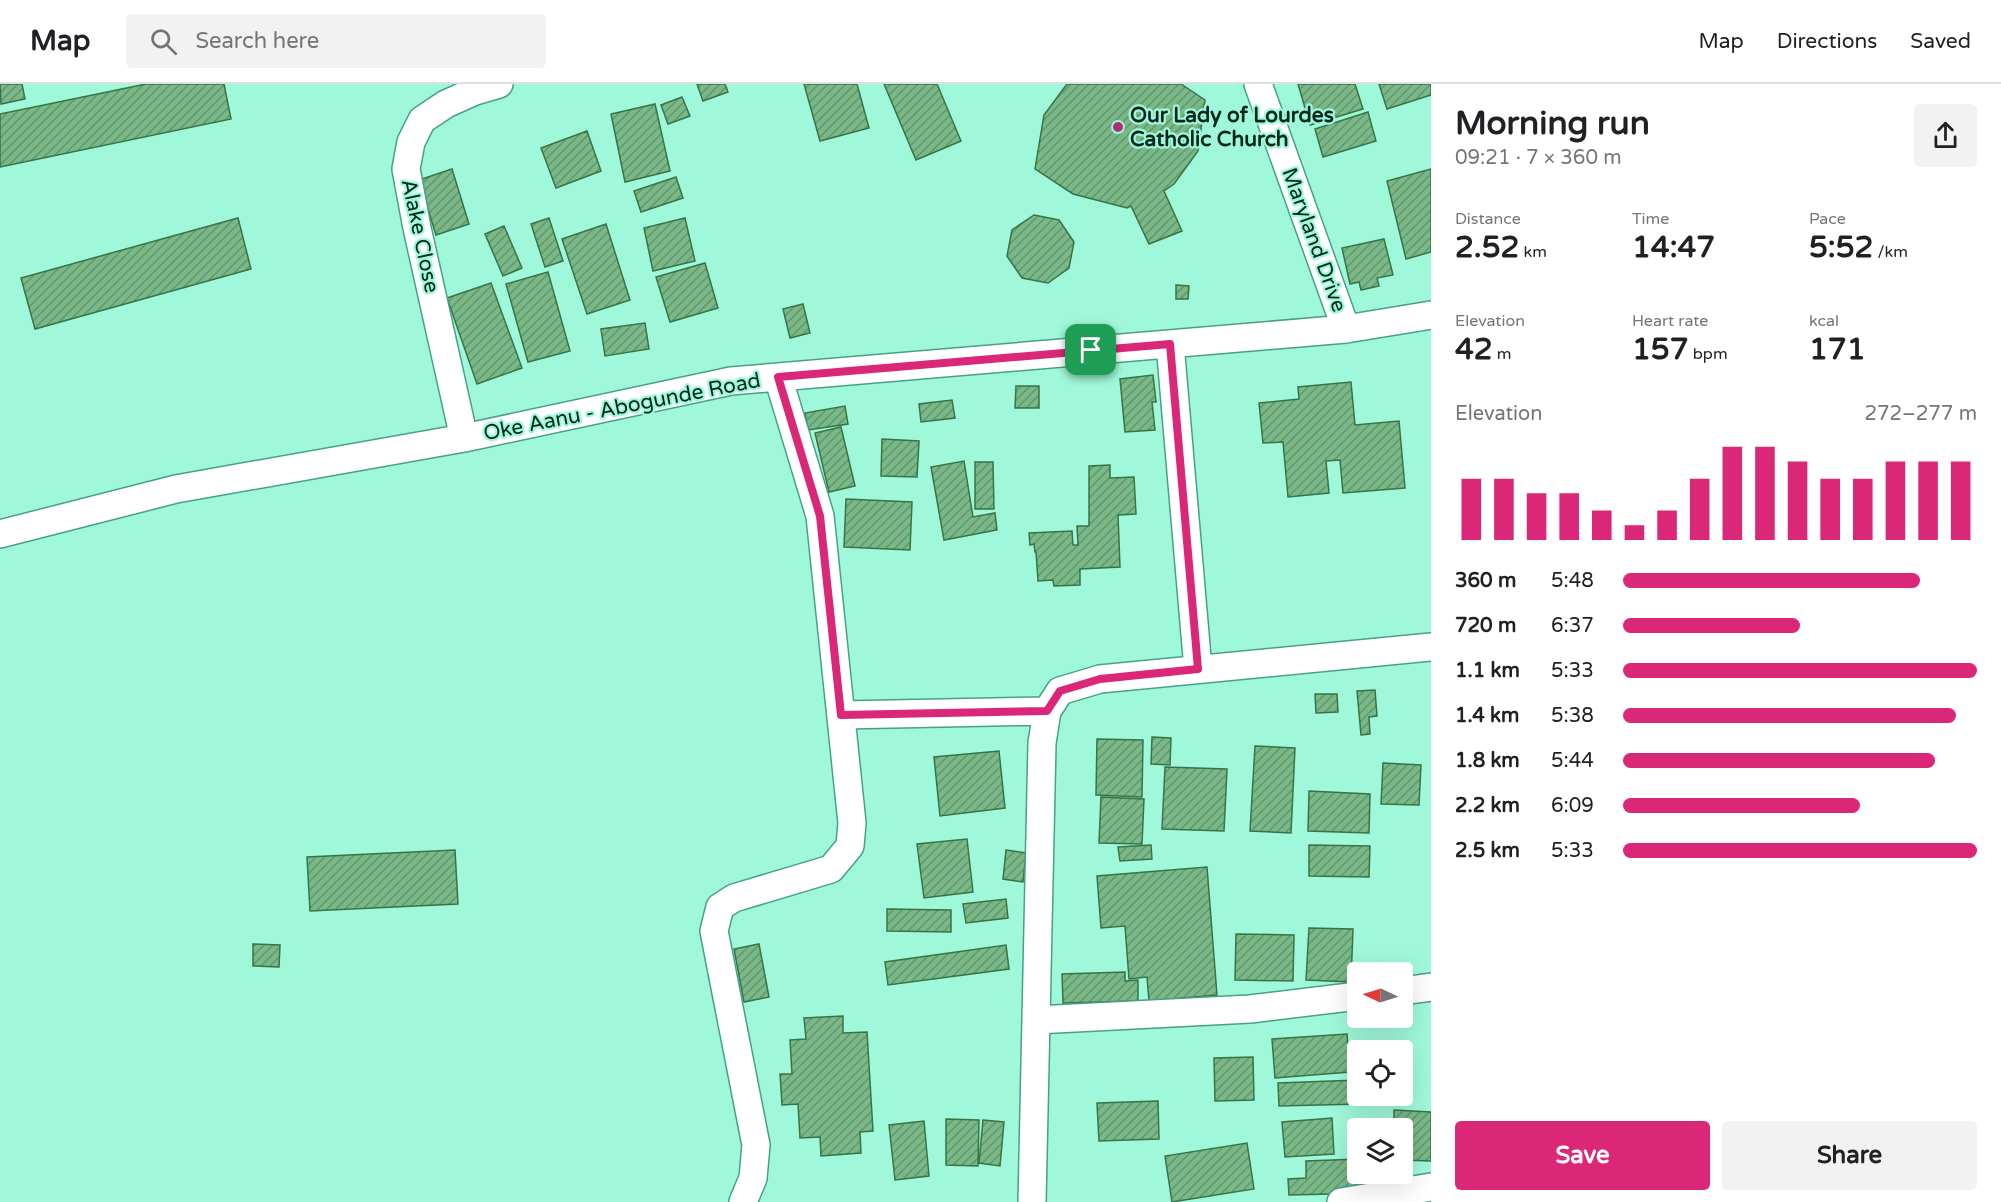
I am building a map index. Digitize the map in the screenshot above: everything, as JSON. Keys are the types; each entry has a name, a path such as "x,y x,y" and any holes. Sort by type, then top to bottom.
{"street":[{"name":"Alake Close","path":"464,438 406,169 411,142 422,120 446,104 475,91 499,84"},
{"name":"Maryland Drive","path":"1258,84 1346,329"},
{"name":"Oke Aanu - Abogunde Road","path":"0,534 176,489 464,438 731,381 1346,329 1431,315"},
{"path":"1170,344 1198,669"},
{"path":"743,1202 753,1178 756,1145 714,931 720,908 734,898 831,869 850,846 852,823 820,516 778,377"},
{"path":"1032,1202 1042,743 1047,711 1060,691 1100,679 1431,647"},
{"path":"841,715 1047,711"},
{"path":"1413,989 1431,987"},
{"path":"1036,1020 1250,1009 1347,997"},
{"path":"1341,1202 1431,1187"}],"building":[{"path":"0,84 22,84 25,99 1,104"},
{"path":"146,84 224,84 231,119 0,167 0,114"},
{"path":"697,84 725,84 728,92 703,101"},
{"path":"804,84 857,84 869,128 820,141"},
{"path":"884,84 937,84 961,141 916,160"},
{"path":"1067,84 1181,84 1205,100 1198,151 1174,184 1164,191 1182,231 1149,244 1131,206 1127,208 1073,194 1035,169 1044,115"},
{"path":"1298,84 1355,84 1363,109 1310,125"},
{"path":"1379,84 1431,84 1431,95 1387,109"},
{"path":"682,97 690,116 668,124 661,105"},
{"path":"655,104 670,171 625,182 611,114"},
{"path":"1368,112 1376,141 1323,157 1315,129"},
{"path":"587,131 601,171 556,188 541,148"},
{"path":"452,169 469,224 436,235 419,180"},
{"path":"1431,169 1431,252 1406,259 1387,181"},
{"path":"676,177 683,198 641,212 634,191"},
{"path":"1034,215 1059,220 1074,242 1069,268 1048,283 1022,278 1007,256 1012,230"},
{"path":"238,218 251,269 35,329 21,278"},
{"path":"549,218 563,261 545,267 531,224"},
{"path":"685,218 695,261 653,271 644,228"},
{"path":"606,224 630,300 587,314 562,239"},
{"path":"504,226 522,268 503,276 485,234"},
{"path":"1384,239 1393,275 1377,278 1379,286 1361,290 1359,282 1350,284 1342,248"},
{"path":"705,263 718,308 670,322 656,277"},
{"path":"548,272 570,351 528,362 506,284"},
{"path":"491,283 522,368 477,384 447,298"},
{"path":"1176,285 1189,286 1188,299 1176,299"},
{"path":"803,304 810,333 790,338 783,309"},
{"path":"645,323 649,349 605,356 601,329"},
{"path":"1153,375 1156,402 1152,402 1155,430 1125,432 1120,379"},
{"path":"1351,382 1355,425 1399,421 1405,488 1343,493 1340,460 1326,461 1329,493 1288,497 1283,442 1263,443 1259,403 1299,399 1298,387"},
{"path":"1016,386 1039,386 1039,408 1015,408"},
{"path":"952,400 955,418 921,422 919,404"},
{"path":"845,406 848,424 808,430 805,413"},
{"path":"841,427 855,486 829,492 815,433"},
{"path":"882,439 919,441 917,477 881,476"},
{"path":"964,461 973,517 995,513 997,530 944,540 931,467"},
{"path":"975,462 993,462 994,509 975,509"},
{"path":"1110,465 1110,478 1134,477 1136,514 1118,515 1120,567 1080,569 1080,585 1054,586 1053,580 1038,581 1036,552 1034,544 1030,545 1029,533 1072,531 1073,545 1078,545 1077,526 1089,526 1089,466"},
{"path":"846,499 912,502 910,550 844,547"},
{"path":"1375,690 1377,716 1369,717 1370,734 1361,735 1357,691"},
{"path":"1315,694 1337,694 1338,712 1316,713"},
{"path":"1152,737 1171,738 1170,765 1151,764"},
{"path":"1097,739 1143,740 1142,797 1096,795"},
{"path":"1255,746 1295,748 1291,833 1250,831"},
{"path":"999,751 1005,808 940,816 934,757"},
{"path":"1383,763 1421,765 1419,805 1381,804"},
{"path":"1165,767 1227,769 1224,831 1162,829"},
{"path":"1309,791 1370,794 1369,833 1308,831"},
{"path":"1101,797 1144,799 1142,844 1099,843"},
{"path":"967,839 973,892 924,898 917,844"},
{"path":"1151,845 1152,859 1120,861 1118,847"},
{"path":"1309,845 1370,846 1369,877 1309,876"},
{"path":"455,850 458,904 310,911 307,857"},
{"path":"1006,850 1026,853 1023,882 1003,879"},
{"path":"1207,867 1217,995 1149,1001 1147,977 1129,979 1125,926 1101,928 1097,876"},
{"path":"1006,899 1008,918 966,923 963,904"},
{"path":"887,909 951,910 951,932 887,931"},
{"path":"1309,928 1353,929 1352,962 1347,962 1347,982 1306,980"},
{"path":"1236,934 1294,935 1293,981 1235,980"},
{"path":"253,944 280,945 279,967 253,966"},
{"path":"759,944 769,997 744,1002 734,949"},
{"path":"1006,945 1009,969 888,985 885,962"},
{"path":"1125,972 1125,981 1138,980 1138,1001 1063,1003 1062,974"},
{"path":"843,1016 843,1033 867,1032 873,1131 860,1132 861,1153 821,1156 820,1137 800,1138 798,1104 782,1105 780,1074 792,1074 790,1040 806,1039 804,1018"},
{"path":"1347,1034 1347,1072 1275,1078 1272,1039"},
{"path":"1253,1057 1254,1100 1215,1101 1214,1058"},
{"path":"1347,1080 1347,1104 1279,1106 1278,1083"},
{"path":"1158,1101 1159,1139 1099,1141 1097,1103"},
{"path":"1394,1110 1431,1112 1431,1161 1413,1160 1413,1118 1394,1118"},
{"path":"1332,1118 1334,1154 1285,1157 1282,1122"},
{"path":"946,1119 979,1120 978,1166 946,1165"},
{"path":"983,1120 1004,1122 1000,1166 979,1163"},
{"path":"924,1121 929,1176 895,1180 889,1125"},
{"path":"1247,1143 1254,1189 1172,1202 1165,1156"},
{"path":"1347,1159 1347,1184 1375,1184 1375,1193 1289,1195 1288,1179 1306,1178 1306,1161"}],"place":[{"name":"Our Lady of Lourdes Catholic Church","path":"1118,127"}],"route":[{"path":"1170,344 1198,669 1100,679 1060,691 1047,711 841,715 820,516 778,377 1091,350 1170,344"}]}
